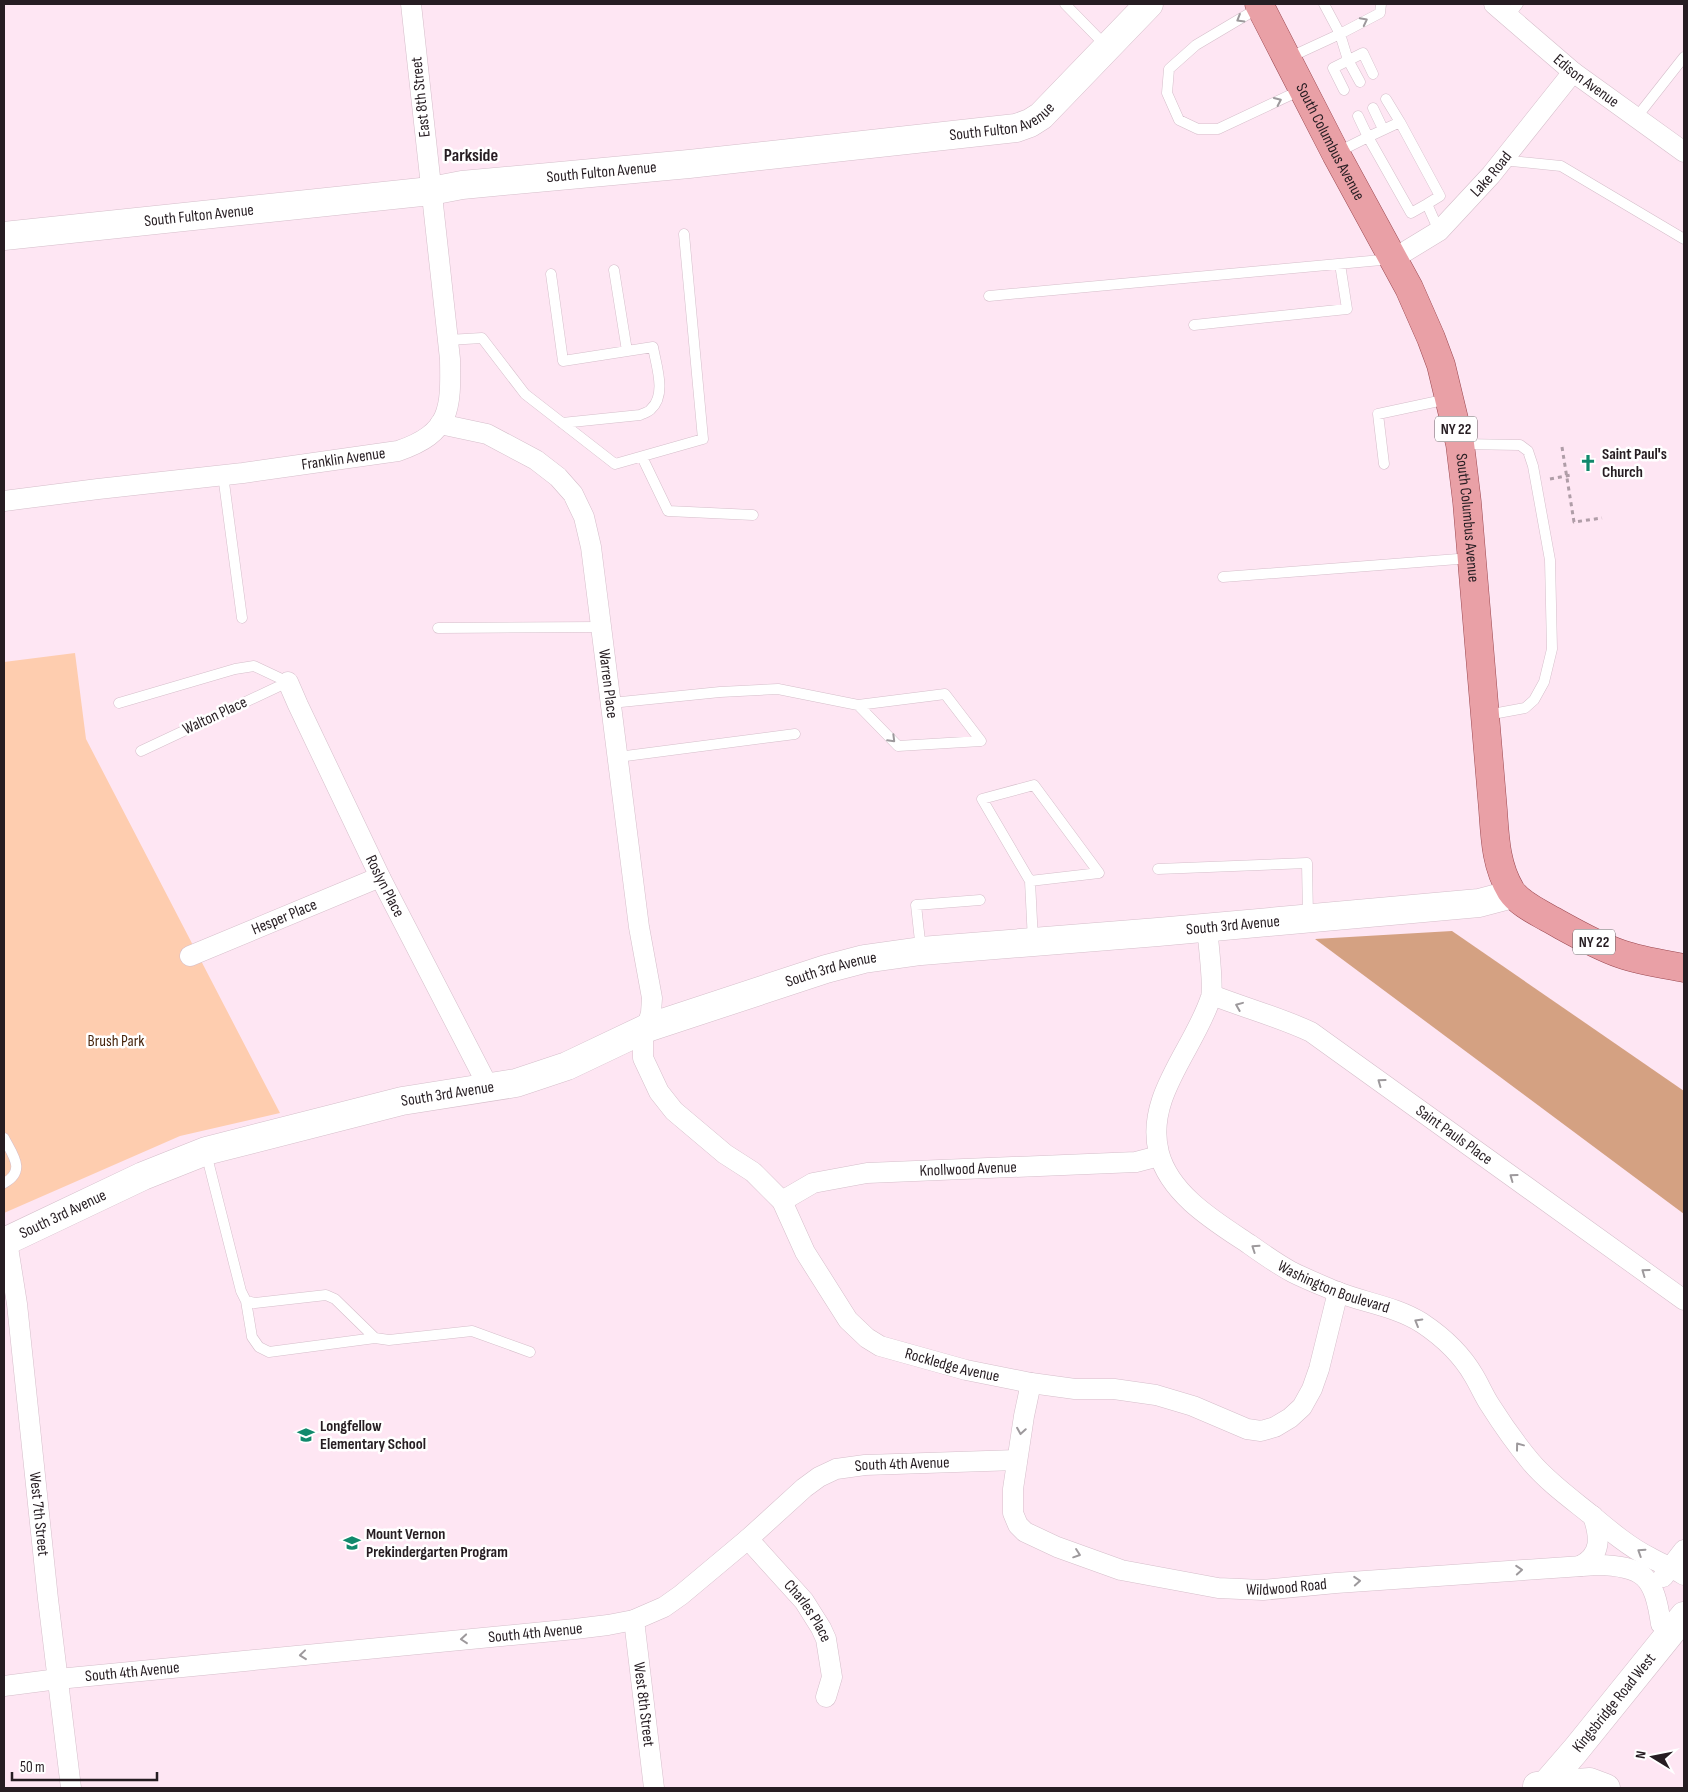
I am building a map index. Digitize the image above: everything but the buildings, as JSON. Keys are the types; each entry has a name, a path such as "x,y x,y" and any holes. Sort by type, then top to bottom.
{"main road":[{"name":"South Columbus Avenue","path":"1260,5 1336,154 1409,288 1441,365 1460,444 1467,502 1497,857 1502,874 1512,894"},
{"name":"NY 22","path":"1512,894 1528,906 1592,942 1620,954 1654,963 1684,968"}],"street":[{"name":"East 8th Street","path":"411,4 431,191"},
{"name":"South Fulton Avenue","path":"4,236 431,191 462,185 688,164 1016,128 1030,124 1041,116 1149,4"},
{"name":"Edison Avenue","path":"1507,8 1573,72 1684,152"},
{"name":"Lake Road","path":"1393,259 1439,232 1502,160 1573,72"},
{"name":"Franklin Avenue","path":"4,502 398,451 418,444 440,424 447,412 450,397 448,340 431,191"},
{"name":"Warren Place","path":"440,424 487,434 536,460 558,477 573,494 584,517 591,547 639,928 652,998 647,1028"},
{"name":"Roslyn Place","path":"288,682 380,877 489,1088"},
{"name":"Hesper Place","path":"190,956 380,877"},
{"name":"South 3rd Avenue","path":"5,1239 143,1176 206,1151 402,1102 516,1083 568,1066 647,1028 826,969 864,959 921,951 1479,903 1512,894"},
{"name":"Washington Boulevard","path":"1207,927 1212,995 1194,1036 1166,1089 1159,1108 1156,1136 1159,1156 1171,1178 1181,1191 1205,1214 1292,1272 1338,1292 1397,1310 1422,1323 1443,1339 1461,1356 1489,1404 1531,1462 1553,1484 1625,1542 1651,1558 1678,1571"},
{"name":"Saint Pauls Place","path":"1212,995 1247,1009 1284,1020 1311,1032 1684,1300"},
{"name":"Rockledge Avenue","path":"647,1028 642,1058 658,1092 674,1111 725,1154 752,1172 782,1201 805,1252 848,1320 867,1338 880,1346 966,1370 1031,1383 1076,1389 1114,1390 1156,1395 1193,1406 1247,1429 1261,1431 1275,1427 1290,1418 1302,1407 1312,1389 1320,1369 1338,1292"},
{"name":"Knollwood Avenue","path":"782,1201 813,1183 867,1174 1136,1162 1159,1156"},
{"name":"West 7th Street","path":"5,1239 17,1304 48,1599 71,1788"},
{"name":"Wildwood Road","path":"1031,1383 1016,1460 1013,1489 1013,1513 1018,1525 1025,1532 1057,1548 1121,1570 1218,1588 1263,1590 1346,1582 1580,1566 1624,1566 1641,1574 1654,1588"},
{"name":"South 4th Avenue","path":"4,1686 58,1679 575,1629 634,1620 664,1607 748,1539 804,1488 819,1477 836,1469 865,1465 1016,1460"},
{"path":"1580,1566 1592,1558 1598,1543 1598,1532 1593,1516"},
{"name":"Charles Place","path":"748,1539 804,1601 821,1628 826,1639 832,1677 826,1697"},
{"path":"1678,1624 1660,1624 1654,1588 1678,1571 1684,1550"},
{"name":"West 8th Street","path":"634,1620 654,1788"},
{"name":"Kingsbridge Road West","path":"1539,1787 1575,1751 1678,1624"},
{"path":"1539,1787 1590,1782 1606,1788"}],"lane":[{"path":"1065,4 1108,48"},
{"path":"1324,4 1340,34 1348,60 1360,82"},
{"path":"1287,59 1380,13 1380,4"},
{"path":"1260,5 1196,45 1169,69 1168,93 1179,120 1198,128 1218,129 1303,89"},
{"path":"1344,90 1333,68 1363,53 1373,74"},
{"path":"1636,118 1684,57"},
{"path":"1358,116 1410,213 1427,204 1440,196 1386,99"},
{"path":"1373,108 1383,129"},
{"path":"1336,154 1400,122"},
{"path":"1502,160 1561,166 1684,239"},
{"path":"1427,204 1439,232"},
{"path":"448,340 482,338 525,394 615,464 702,440 684,234"},
{"path":"989,296 1393,259"},
{"path":"1194,325 1347,309 1340,264"},
{"path":"614,270 627,351"},
{"path":"551,274 563,362 653,347 660,388 657,402 651,410 640,415 562,423"},
{"path":"1384,464 1378,414 1449,398"},
{"path":"1460,444 1520,446 1528,451 1536,481 1550,560 1552,649 1544,682 1534,700 1525,708 1484,716"},
{"path":"642,457 668,511 753,516"},
{"path":"223,475 242,618"},
{"path":"1223,577 1471,558"},
{"path":"438,628 601,627"},
{"path":"119,703 235,669 254,666 288,682"},
{"name":"Walton Place","path":"141,751 288,682"},
{"path":"611,703 720,692 778,689 858,705 945,694 981,741 898,746 858,705"},
{"path":"618,757 795,734"},
{"path":"1030,881 1099,873 1034,785 982,799 1030,881 1034,942"},
{"path":"1158,868 1307,863 1308,918"},
{"path":"921,951 916,905 980,900"},
{"path":"4,1138 17,1162 17,1169 11,1179 4,1183"},
{"path":"206,1151 241,1291 246,1301 252,1338 258,1347 269,1352 375,1338 389,1340 472,1332 530,1352"},
{"path":"246,1301 255,1303 326,1295 334,1299 375,1338"}],"path":[{"path":"1562,447 1569,475 1574,522 1602,518"},
{"path":"1536,481 1569,475"}],"green space":[{"name":"Brush Park","path":"75,653 86,739 280,1113 180,1136 4,1213 4,662"}],"shaded area":[{"path":"1452,931 1684,1091 1684,1214 1315,939"}],"place":[{"name":"Saint Paul's Church","path":"1588,463"},
{"name":"Longfellow Elementary School","path":"306,1435"},
{"name":"Mount Vernon Prekindergarten Program","path":"352,1543"}],"district":[{"name":"Parkside","path":"471,155"}]}
